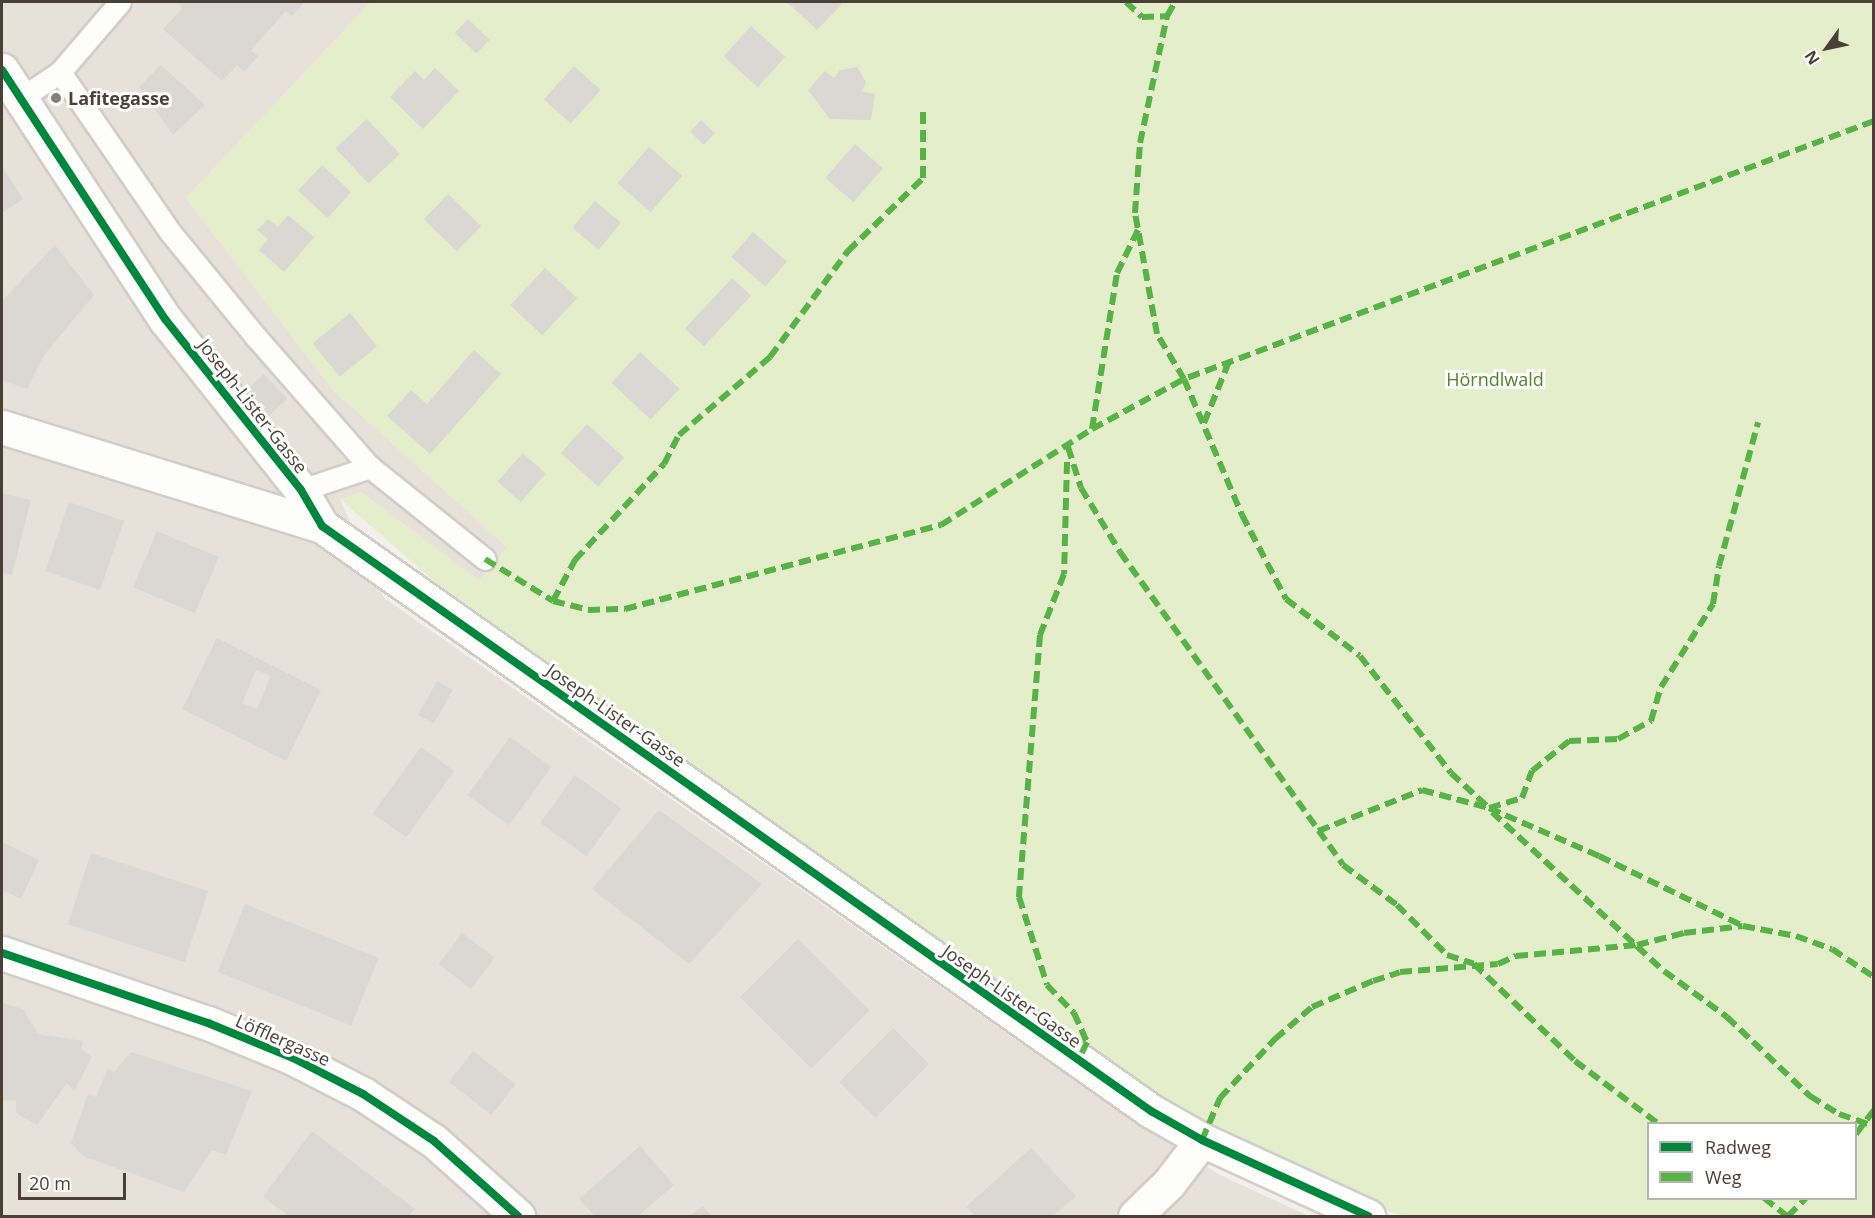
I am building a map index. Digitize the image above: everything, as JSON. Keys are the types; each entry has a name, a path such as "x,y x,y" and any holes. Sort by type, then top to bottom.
{"street":[{"name":"Joseph-Lister-Gasse","path":"2,70 165,319 301,490 322,526 1061,1050 1202,1140 1368,1216"},
{"path":"2,427 322,526"},
{"name":"Löfflergasse","path":"2,953 208,1023 293,1058 363,1094 434,1141 518,1216"},
{"path":"1135,1216 1202,1140"}],"lane":[{"path":"21,98 60,72 120,2"},
{"path":"60,72 170,232 370,467 485,559"},
{"path":"301,490 370,467"}],"shaded area":[{"path":"2,2 371,2 186,198 333,390 507,547 480,581 361,492 340,499 384,598 1052,1065 1218,1174 1309,1216 2,1216"}],"green space":[{"name":"Hörndlwald","path":"371,2 1873,2 1873,1216 1406,1216 1390,1212 1229,1135 1154,1092 1052,1025 434,581 340,499 361,492 480,581 507,547 333,390 186,198"}],"building":[{"path":"178,2 305,2 292,16 286,11 251,50 258,56 244,72 237,65 222,81 163,29 182,9"},
{"path":"787,2 844,2 817,30"},
{"path":"468,19 490,40 476,54 455,33"},
{"path":"751,26 785,57 758,87 724,56"},
{"path":"161,65 205,105 173,135 139,87"},
{"path":"574,66 601,90 571,124 544,99"},
{"path":"857,67 866,82 862,91 875,94 871,120 830,119 808,90 825,71 834,78 840,70"},
{"path":"435,68 459,91 423,129 390,97 415,71 424,80"},
{"path":"367,119 400,154 368,183 336,148"},
{"path":"701,120 715,133 704,145 690,132"},
{"path":"855,144 883,168 853,202 825,178"},
{"path":"649,147 682,176 651,212 618,183"},
{"path":"322,165 351,192 327,218 298,191"},
{"path":"2,166 23,199 2,213"},
{"path":"448,194 481,226 457,251 424,219"},
{"path":"595,201 621,223 599,250 573,228"},
{"path":"288,215 314,237 284,272 259,250 268,239 257,230 268,219 278,227"},
{"path":"753,232 787,262 765,286 731,257"},
{"path":"55,245 94,295 44,355 27,389 2,380 2,301"},
{"path":"545,268 577,298 542,335 510,305"},
{"path":"732,278 751,296 704,346 685,328"},
{"path":"350,313 377,346 340,377 313,343"},
{"path":"474,350 501,374 430,454 387,416 411,390 427,404"},
{"path":"640,352 679,389 651,420 611,383"},
{"path":"264,374 287,399 267,418 244,393"},
{"path":"587,424 624,457 598,486 561,453"},
{"path":"523,453 546,474 521,502 498,481"},
{"path":"2,493 31,500 12,575 2,573"},
{"path":"69,502 124,521 100,590 45,571"},
{"path":"157,531 219,557 195,613 133,587"},
{"path":"217,638 321,690 286,761 182,709","holes":["256,670 271,676 257,709 242,703"]},
{"path":"437,681 453,690 434,724 418,715"},
{"path":"510,737 551,767 509,825 468,795"},
{"path":"421,747 454,771 406,837 373,813"},
{"path":"575,775 621,809 586,856 540,823"},
{"path":"659,810 762,884 689,964 592,889"},
{"path":"2,842 39,860 21,899 2,890"},
{"path":"91,853 208,891 185,962 68,924"},
{"path":"245,904 379,958 351,1026 218,972"},
{"path":"462,933 495,958 471,989 439,964"},
{"path":"798,939 869,1010 811,1068 740,997"},
{"path":"2,1003 23,1009 38,1034 83,1041 81,1049 92,1057 74,1091 67,1083 37,1125 16,1113 16,1100 2,1101"},
{"path":"893,1028 929,1064 875,1118 839,1082"},
{"path":"473,1051 516,1084 492,1115 449,1082"},
{"path":"131,1052 252,1091 226,1155 212,1150 184,1192 83,1156 71,1143 88,1094 96,1097 108,1068 114,1072"},
{"path":"312,1131 415,1209 409,1216 289,1216 263,1197"},
{"path":"640,1146 674,1185 638,1216 595,1216 579,1199"},
{"path":"1031,1148 1076,1196 1053,1216 975,1216 966,1207"},
{"path":"703,1206 711,1216 690,1216"}],"marked path":[{"path":"1126,2 1142,17 1167,16"},
{"path":"485,559 553,601 588,610 625,609 941,525 1092,429 1184,379 1157,334 1135,213 1140,143 1167,16 1175,2"},
{"path":"553,601 575,560 664,464 679,435 770,357 848,251 923,178 923,112"},
{"path":"1874,121 1184,379 1242,515 1286,599 1360,656 1451,773 1489,808 1599,856 1743,926 1796,936 1832,949 1874,977"},
{"path":"1092,429 1117,273 1138,230"},
{"path":"1204,423 1230,359"},
{"path":"1318,831 1422,790 1489,808 1522,798 1532,771 1569,741 1618,739 1651,721 1661,687 1713,604 1719,566 1758,422"},
{"path":"1068,447 1081,488 1120,552 1343,865 1397,905 1447,955 1474,964 1575,1061 1656,1122"},
{"path":"1067,462 1064,574 1040,635 1019,897 1047,985 1074,1013 1087,1042 1078,1061"},
{"path":"1492,812 1664,971 1727,1017 1810,1096 1839,1114 1874,1126"},
{"path":"1202,1140 1220,1098 1275,1039 1312,1007 1373,981 1400,972 1498,964 1516,956 1637,945 1684,933 1743,926"},
{"path":"1857,1133 1874,1110"},
{"path":"1767,1200 1787,1216"},
{"path":"1788,1216 1804,1200"}],"cycle path":[{"path":"2,70 165,319 301,490 322,526 1151,1111 1202,1140 1368,1216"},
{"path":"2,953 208,1023 293,1058 363,1094 434,1141 518,1216"}],"place":[{"name":"Lafitegasse","path":"56,98"}]}
